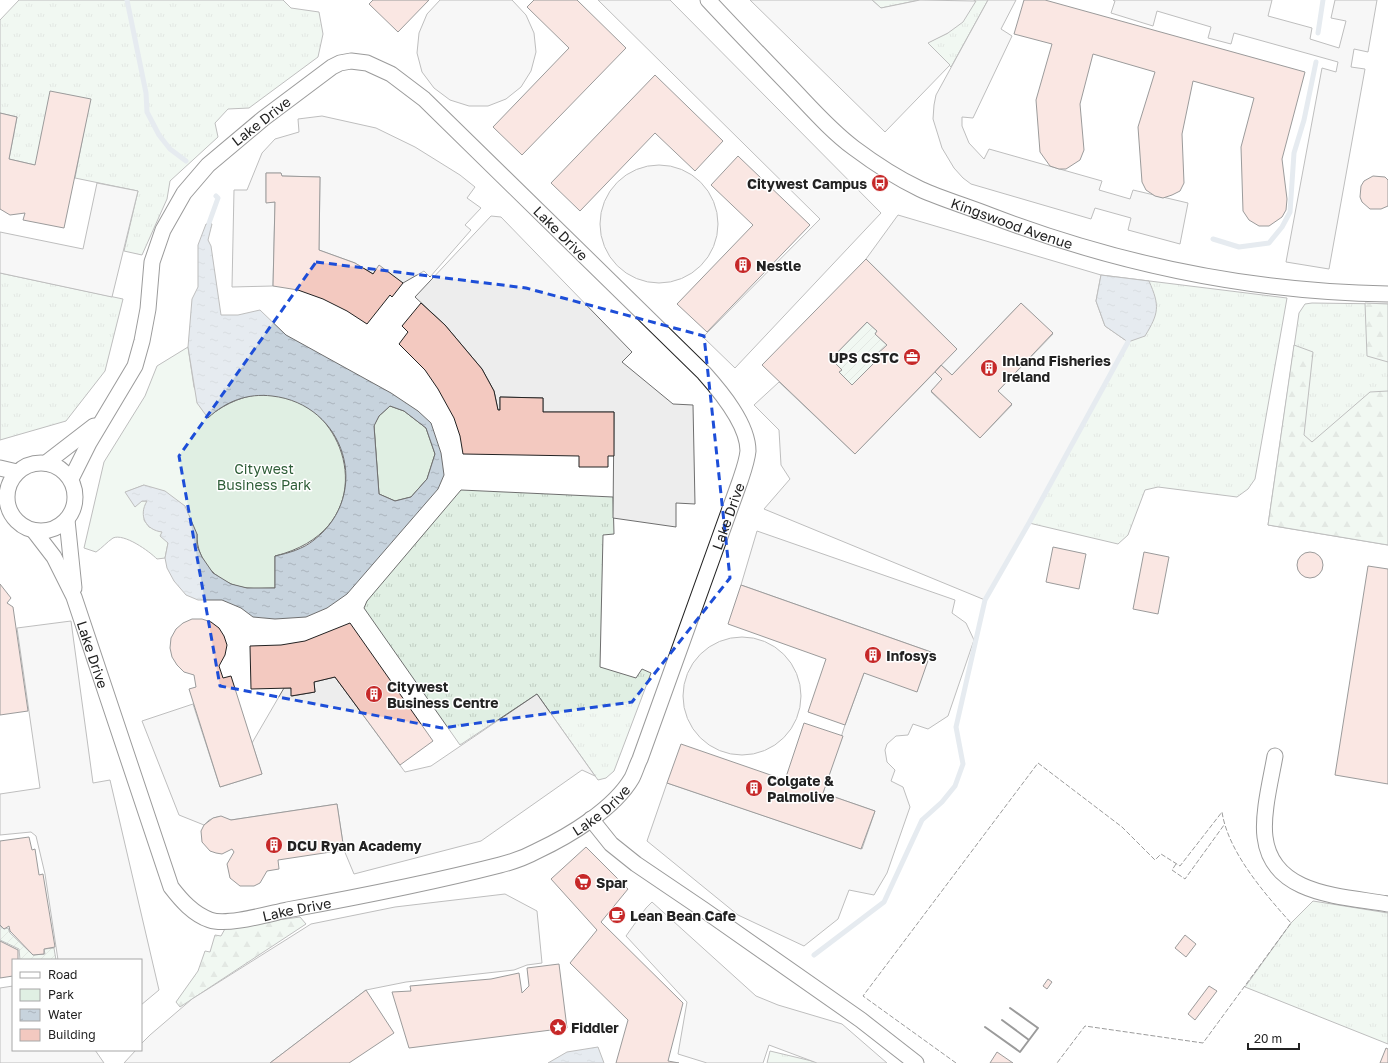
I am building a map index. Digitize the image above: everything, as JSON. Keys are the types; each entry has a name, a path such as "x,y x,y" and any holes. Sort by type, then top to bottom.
{"street":[{"name":"Kingswood Avenue","path":"708,0 811,108 853,148 883,168 920,189 1027,229 1102,253 1160,268 1224,280 1295,289 1388,294"},
{"name":"Lake Drive","path":"34,531 54,557 74,597 171,887 182,901 210,920 235,921 352,898 502,865 536,852 591,819 622,792 632,778 640,759 740,481 748,451 737,416 718,388 704,373 424,99 391,74 367,63 351,60 332,67 264,118 208,165 184,193 163,230 152,262 148,309 142,341 135,366 104,417 71,479"},
{"name":"Lake Drive","path":"46,463 104,417"},
{"path":"36,463 46,463 56,466 71,479 75,489 76,500 73,511 68,520 52,530 34,531 16,521 5,512 7,491 17,472 26,466 36,463"},
{"path":"0,468 17,472"},
{"name":"Lake Drive","path":"68,520 74,597"},
{"path":"1275,756 1267,807 1265,837 1272,859 1280,871 1301,886 1316,891 1388,904"},
{"path":"591,819 611,844 636,864 861,1020 916,1063"}],"highlighted area":[{"path":"316,262 526,288 704,336 730,578 632,702 442,728 220,686 179,456"}],"green space":[{"path":"19,0 283,0 291,8 319,12 323,34 318,57 249,108 228,109 215,123 218,137 170,181 167,199 142,255 124,251 138,191 75,178 90,99 35,165 9,159 17,117 0,113 0,20"},
{"path":"872,0 920,0 881,8"},
{"path":"974,0 988,0 951,67 927,43 948,33 975,2"},
{"path":"0,273 123,299 105,371 66,421 0,440"},
{"path":"1101,275 1287,298 1255,479 1248,489 1237,497 1158,487 1145,490 1128,535 1118,544 1029,523 1128,342"},
{"path":"1365,303 1388,304 1388,362 1367,356"},
{"path":"1305,304 1388,304 1388,545 1268,525 1299,313"},
{"path":"867,322 877,331 875,334 887,345 875,356 878,359 852,385 839,372 842,370 831,359"},
{"path":"1294,345 1313,352 1304,435 1312,442 1370,392 1388,391 1388,545 1268,525"},
{"name":"Citywest Business Park","path":"188,347 194,387 208,417 249,396 286,397 316,413 336,440 345,473 340,507 317,536 275,556 275,588 247,588 237,586 219,577 205,563 200,554 197,534 144,485 126,492 142,501 148,501 144,520 149,527 163,532 168,543 165,558 157,559 130,540 118,537 113,538 96,552 84,548 104,462 145,396 157,366"},
{"path":"390,406 404,411 426,428 435,454 427,479 411,497 395,501 379,494 374,425 379,416"},
{"path":"461,490 613,497 614,534 603,535 600,667 636,678 642,669 651,673 614,771 606,778 598,780 537,694 460,745 364,608 367,601"},
{"path":"1313,901 1388,913 1388,1044 1245,987 1291,923"},
{"path":"300,917 306,924 180,1007 176,1002 198,971 205,951 210,952 215,935 221,936 226,927"},
{"path":"0,926 4,929 8,928 10,933 33,955 45,954 44,949 54,948 56,959 20,959 19,949 0,940"},
{"path":"770,1051 816,1062 817,1063 767,1063"}],"shaded area":[{"path":"440,0 512,0 526,15 534,33 536,52 531,71 521,87 506,99 488,106 469,106 450,100 434,88 422,72 417,53 419,33 427,14"},
{"path":"598,0 670,0 881,213 735,368 703,337 820,219"},
{"path":"750,0 872,0 881,8 920,0 976,1 963,22 948,33 928,43 950,65 885,132"},
{"path":"988,0 1016,0 1001,29 1012,36 973,118 962,117 962,126 969,143 984,159 989,149 1102,181 1099,190 1130,199 1133,190 1188,203 1180,244 1128,230 1131,218 1095,208 1091,219 971,184 954,168 942,148 933,119 936,95"},
{"path":"1113,0 1272,0 1268,16 1312,28 1310,39 1339,48 1346,21 1331,18 1335,0 1377,0 1368,52 1354,49 1351,67 1365,69 1329,269 1286,262 1322,68 1336,72 1338,62 1234,33 1231,44 1208,38 1211,27 1157,11 1153,26 1111,13 1115,1"},
{"path":"322,116 376,128 415,147 460,175 475,187 467,198 481,208 465,225 471,230 430,277 424,271 403,283 373,274 355,263 319,250 320,177 282,176 281,173 266,173 266,202 275,202 273,286 232,287 234,190 247,190 262,153 275,139 299,132 298,119"},
{"path":"659,165 682,169 701,182 714,201 718,224 714,247 701,266 682,279 659,283 636,279 617,266 604,247 600,224 604,201 617,182 636,169"},
{"path":"97,183 138,191 112,297 0,273 0,232 83,249"},
{"path":"898,215 1101,275 1096,301 1105,326 1128,342 985,600 764,509 790,479 781,465 779,430 754,405 779,382 855,454 935,372 942,379 931,392 980,438 1012,405 998,391 1053,334 1021,303 952,375 941,365 957,349 866,259"},
{"path":"491,216 501,217 632,352 622,362 673,404 693,405 695,504 676,503 676,527 613,518 614,412 543,412 543,398 500,397 500,410 498,410 494,391 482,369 445,325 415,297"},
{"path":"757,531 955,600 952,613 966,623 974,640 948,716 928,729 913,724 908,735 896,736 887,744 885,750 887,762 895,770 891,781 903,787 910,807 887,873 874,895 849,890 838,919 804,946 738,915 647,841 667,783 862,849 875,811 823,793 845,725 864,673 931,652 741,585"},
{"path":"71,621 93,783 110,780 159,990 142,1004 142,959 58,959 45,874 36,836 31,832 0,835 0,794 40,788 17,628"},
{"path":"742,637 765,641 784,654 797,673 801,696 797,719 784,738 765,751 742,755 719,751 700,738 687,719 683,696 687,673 700,654 719,641"},
{"path":"335,677 405,772 431,766 537,694 595,776 582,770 481,841 354,874 344,850 337,804 231,820 217,817 209,820 204,825 179,815 142,721 193,704 220,787 262,774 252,743 284,688 291,688 292,696 315,692 314,682"},
{"path":"505,894 537,911 542,963 527,965 514,970 406,982 366,990 270,1063 124,1063 135,1051 142,1051 142,1043 192,999 311,924 395,907"},
{"path":"652,902 756,996 778,1005 842,1024 887,1063 817,1063 769,1045 763,1063 707,1063 678,1054 687,1002 626,936"},
{"path":"12,986 12,1051 96,1051 104,1063 0,1063 0,988"}],"water":[{"path":"206,224 212,224 208,240 211,246 221,315 238,315 260,310 286,335 391,393 418,411 431,423 441,453 444,475 438,489 347,594 327,608 306,617 275,619 253,617 241,608 222,600 198,600 186,595 174,581 167,568 165,558 168,543 160,536 162,532 156,531 145,521 143,512 147,501 142,501 135,507 125,492 144,485 165,491 185,506 197,534 197,546 202,557 213,573 231,584 247,588 275,588 275,556 296,550 314,540 332,521 343,499 346,476 342,454 333,433 318,415 297,403 263,395 246,397 230,403 222,407 208,418 197,403 188,347 192,299 198,287 198,245","holes":["390,406 404,411 426,428 435,454 427,479 411,497 395,501 379,494 374,426 379,416"]},
{"path":"1101,275 1149,281 1155,297 1156,309 1153,321 1145,336 1128,342 1105,326 1096,301"},
{"path":"598,1047 604,1063 548,1063 567,1052"}],"building":[{"path":"373,0 429,0 398,32 369,4"},
{"path":"534,0 577,0 626,48 522,155 493,127 569,48 527,7"},
{"path":"1024,0 1045,0 1305,72 1282,159 1287,199 1286,210 1282,217 1269,226 1259,226 1249,220 1243,211 1241,147 1254,98 1193,81 1182,134 1184,183 1180,191 1172,195 1163,198 1155,196 1146,190 1142,182 1138,127 1155,72 1093,54 1080,104 1084,150 1080,160 1066,169 1059,169 1050,166 1040,152 1036,100 1052,44 1014,34"},
{"path":"655,75 723,141 695,171 655,133 580,211 551,183"},
{"path":"50,91 91,99 64,228 23,220 25,213 10,215 0,209 0,113 17,117 9,159 35,165"},
{"name":"Nestle","path":"738,156 810,225 707,332 677,304 753,225 711,185"},
{"path":"266,173 281,173 282,176 320,177 319,250 355,263 373,274 379,265 403,283 392,297 390,295 367,324 347,311 323,299 298,290 273,286 275,202 266,203"},
{"path":"1373,176 1385,177 1388,180 1388,206 1381,209 1370,209 1362,202 1360,197 1361,186 1364,181"},
{"name":"UPS CSTC","path":"866,259 957,349 855,454 762,365","holes":["867,322 877,331 875,334 887,345 875,356 878,359 852,385 839,372 842,370 831,359"]},
{"path":"421,303 445,325 482,369 494,391 498,410 500,410 500,397 543,398 543,412 614,412 614,456 608,456 608,467 579,467 579,456 463,454 460,436 454,418 438,389 425,370 399,344 408,332 402,326"},
{"name":"Inland Fisheries Ireland","path":"1021,303 1053,333 998,391 1012,404 980,438 931,391 942,379 935,372 941,365 952,375"},
{"path":"1053,547 1086,554 1079,589 1046,582"},
{"path":"1144,552 1169,557 1158,614 1133,609"},
{"path":"1310,552 1319,556 1323,565 1319,574 1310,578 1301,574 1297,565 1301,556"},
{"path":"1368,566 1388,569 1388,784 1335,775"},
{"path":"0,584 11,598 7,603 13,607 28,711 0,715"},
{"name":"Infosys","path":"741,585 931,652 917,692 864,673 845,725 808,712 826,659 728,624"},
{"path":"192,619 202,619 211,622 219,628 224,636 227,645 225,655 219,666 223,678 231,676 262,774 220,787 189,689 196,687 194,675 184,672 177,665 172,657 170,648 171,638 176,629 183,623"},
{"name":"Citywest Business Centre","path":"350,623 433,741 400,765 335,677 314,682 315,692 291,696 291,688 251,689 250,646 281,645 305,641"},
{"name":"Colgate & Palmolive","path":"804,723 843,736 823,793 875,811 861,849 667,783 681,744 785,780"},
{"name":"DCU Ryan Academy","path":"337,804 344,850 278,860 279,869 267,871 260,883 254,886 240,886 230,878 227,864 234,852 232,849 222,854 216,853 210,851 202,842 201,831 204,825 213,818 221,816 231,820"},
{"path":"29,837 32,850 35,849 39,875 43,874 55,947 44,949 44,954 33,955 10,931 9,926 4,929 0,925 0,841"},
{"path":"586,847 628,889 601,922 683,1003 668,1061 679,1063 616,1063 628,1020 570,963 597,930 551,879"},
{"path":"1185,935 1196,944 1186,957 1175,948"},
{"path":"0,941 18,950 18,959 12,959 12,976 0,978"},
{"path":"559,964 567,1028 409,1048 392,992 411,991 410,986 491,979 519,973 522,993 529,986 527,968"},
{"path":"1048,979 1052,982 1047,989 1043,986"},
{"path":"1209,986 1217,991 1195,1020 1188,1014"},
{"path":"366,990 394,1033 349,1063 270,1063"},
{"path":"1386,1048 1388,1049 1388,1063 1380,1063"},
{"path":"997,1052 1013,1063 990,1063"}],"waterway":[{"path":"127,0 146,93 147,112 159,135 170,149 186,161"},
{"path":"1318,33 1323,0"},
{"path":"1213,239 1239,247 1269,243 1282,227 1290,212 1294,153 1304,120 1316,62"},
{"path":"209,223 218,198 216,196"},
{"path":"814,955 884,902 922,820 942,802 955,786 963,764 956,727 985,600 1128,342 1128,337"}],"fence":[{"path":"956,1063 863,996 1038,763 1122,827 1155,860 1161,854 1180,866 1222,812 1232,842 1249,872 1291,923 1203,1043 1085,1026 1057,1063"},
{"path":"1176,864 1172,870 1185,879 1224,825"}],"wall":[{"path":"985,1027 1020,1052 1038,1028 1010,1008"},
{"path":"1002,1020 1029,1040"}],"place":[{"name":"Citywest Campus","path":"880,183"},
{"name":"Nestle","path":"743,265"},
{"name":"UPS CSTC","path":"912,357"},
{"name":"Inland Fisheries Ireland","path":"989,368"},
{"name":"Infosys","path":"873,655"},
{"name":"Citywest Business Centre","path":"374,694"},
{"name":"Colgate & Palmolive","path":"754,788"},
{"name":"DCU Ryan Academy","path":"274,845"},
{"name":"Spar","path":"583,882"},
{"name":"Lean Bean Cafe","path":"617,915"},
{"name":"Fiddler","path":"558,1027"}]}
